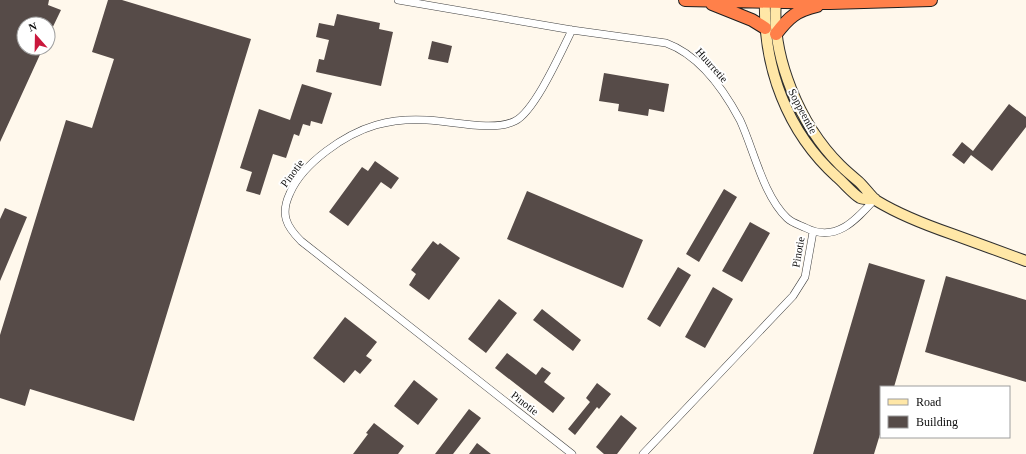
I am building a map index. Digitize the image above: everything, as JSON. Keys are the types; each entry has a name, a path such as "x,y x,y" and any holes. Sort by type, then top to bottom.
{"highway":[{"path":"685,0 770,1 830,4 931,0"},
{"path":"701,1 729,10 752,20 765,28"},
{"path":"776,34 785,22 793,15 804,10 830,4"}],"main road":[{"name":"Soppeentie","path":"770,1 765,28 771,65 775,81 788,111 800,133 814,153 829,170 861,198 875,199"},
{"name":"Soppeentie","path":"770,1 780,57 794,96 817,137 840,165 868,190 875,199 894,211 1026,261"}],"street":[{"name":"Huurretie","path":"398,0 572,30 666,43 677,47 696,60 719,89 739,120 757,166 779,208 788,219 813,232 836,232 848,226 875,199"},
{"name":"Pinotie","path":"572,30 539,94 527,111 515,121 503,125 483,126 410,119 376,125 328,150 313,162 292,188 286,201 284,218 291,231 301,241 572,454"},
{"name":"Pinotie","path":"644,454 793,296 805,277 813,232"}],"building":[{"path":"0,0 49,0 48,5 61,10 56,20 56,16 16,16 16,56 39,56 0,142"},
{"path":"108,0 122,0 251,39 134,421 30,389 25,406 0,398 0,335 66,120 92,128 114,59 92,52"},
{"path":"337,14 380,23 379,29 393,32 381,86 316,72 319,59 324,60 329,40 316,37 319,23 334,26"},
{"path":"432,41 452,46 448,63 428,59"},
{"path":"604,73 669,84 664,112 649,109 648,116 618,111 619,104 599,101"},
{"path":"302,84 332,93 322,124 311,121 310,126 303,124 299,136 294,134 286,158 273,154 260,195 246,191 252,172 240,168 259,109 290,120"},
{"path":"1009,104 1026,117 1026,127 992,171 971,155 964,164 952,155 962,142 973,151"},
{"path":"375,161 399,178 391,189 381,182 348,226 329,212 362,167 368,171"},
{"path":"724,189 737,197 699,262 686,254"},
{"path":"527,191 643,240 623,288 507,239"},
{"path":"5,208 27,217 0,281 0,219"},
{"path":"750,222 770,233 742,282 722,271"},
{"path":"433,241 438,245 440,243 460,258 429,300 409,285 416,274 411,270"},
{"path":"869,263 925,280 894,386 880,386 880,434 874,454 813,454"},
{"path":"678,267 691,275 660,327 647,319"},
{"path":"946,276 1026,300 1026,382 925,352"},
{"path":"713,287 733,299 705,348 685,337"},
{"path":"499,299 517,313 486,353 468,339"},
{"path":"542,309 581,340 573,351 533,320"},
{"path":"345,317 377,342 366,356 372,360 360,374 355,370 344,383 313,358"},
{"path":"507,353 536,375 542,367 551,373 544,382 565,398 553,413 495,368"},
{"path":"414,380 438,399 418,425 394,406"},
{"path":"597,383 611,394 599,409 597,407 575,435 568,429 590,402 586,398"},
{"path":"469,409 481,418 453,454 435,454"},
{"path":"621,415 637,428 617,454 604,454 596,447"},
{"path":"374,423 404,446 398,454 353,454 368,434 366,433"},
{"path":"477,443 491,454 469,454"}]}
